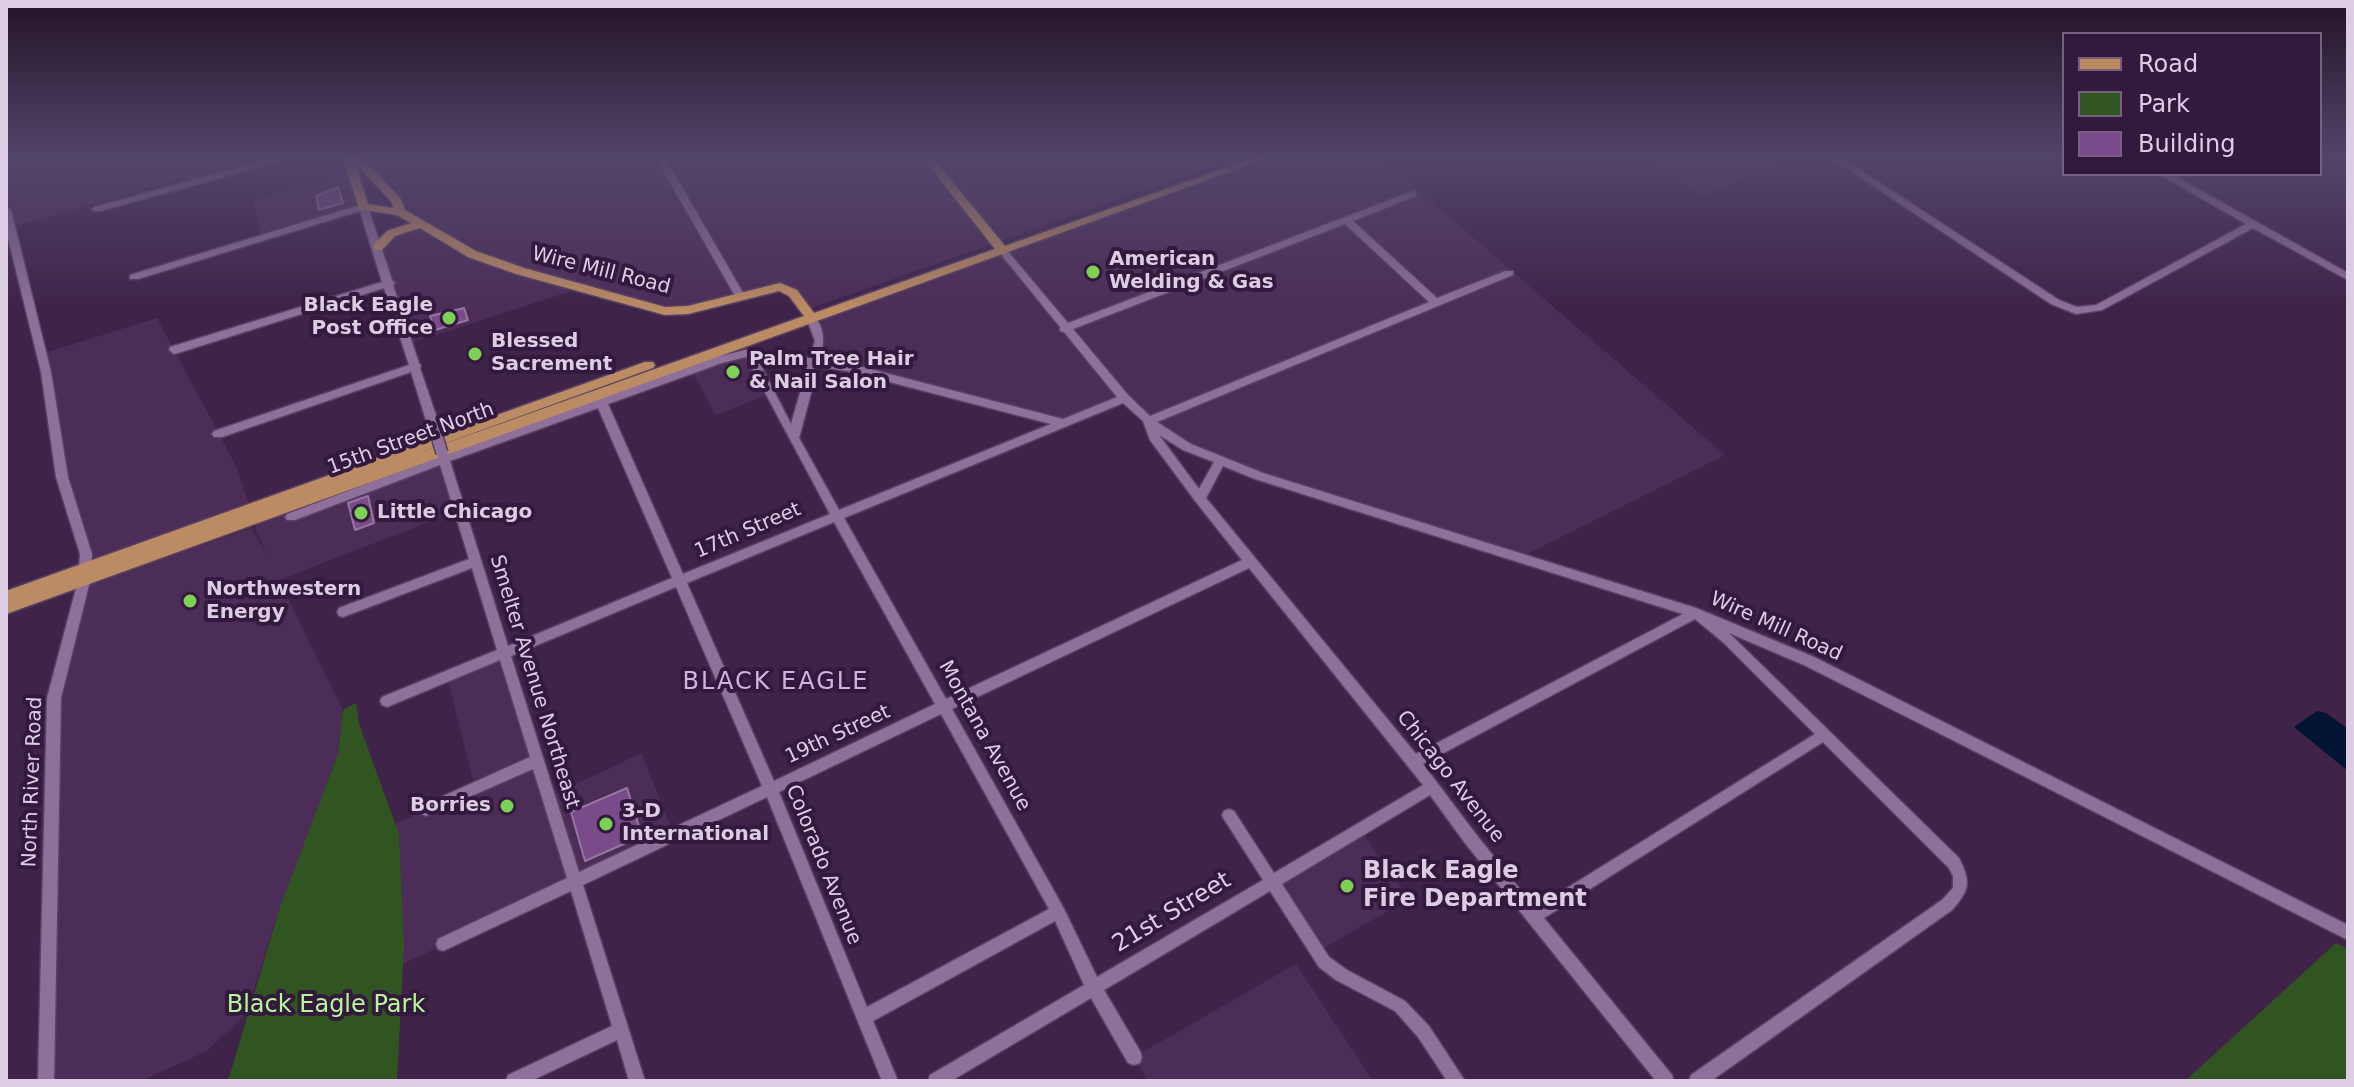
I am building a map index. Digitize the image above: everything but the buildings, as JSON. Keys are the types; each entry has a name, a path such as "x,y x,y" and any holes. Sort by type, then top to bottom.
{"main road":[{"name":"Wire Mill Road","path":"376,209 400,212 472,254 652,309 688,310 780,287 793,293 808,314"},
{"path":"968,209 999,247"},
{"path":"999,247 1101,209"},
{"path":"999,247 1113,209"},
{"path":"378,247 394,231 419,225"},
{"name":"15th Street North","path":"6,608 43,589 84,574 999,247"},
{"name":"15th Street North","path":"6,597 43,589"}],"street":[{"path":"134,277 357,209"},
{"name":"Smelter Avenue Northeast","path":"364,209 390,283 637,1081"},
{"path":"689,209 740,296"},
{"path":"1064,329 1375,209"},
{"path":"1913,209 2055,302 2076,311 2098,308 2253,224"},
{"path":"2226,209 2348,277"},
{"name":"North River Road","path":"6,210 46,372 62,477 86,554 54,698 46,1081"},
{"path":"1346,220 1435,302"},
{"path":"999,247 1064,329 1124,398 1153,425 1509,273"},
{"path":"174,350 390,283"},
{"path":"793,438 820,341 808,314"},
{"name":"15th Street North","path":"291,517 443,456 720,360 749,353 816,362"},
{"name":"Montana Avenue","path":"749,353 793,438 1058,912 1094,988 1134,1057"},
{"path":"816,362 927,386 1064,423"},
{"path":"218,434 416,366"},
{"name":"17th Street","path":"387,701 1124,398"},
{"name":"Colorado Avenue","path":"601,402 771,790 890,1081"},
{"name":"Wire Mill Road","path":"1153,425 1220,462 1696,613 1809,661 2348,933"},
{"name":"Chicago Avenue","path":"1153,425 1154,437 1200,499 1414,762 1666,1081"},
{"path":"1200,499 1220,462"},
{"path":"343,612 476,561"},
{"name":"19th Street","path":"443,944 1251,561"},
{"path":"1414,762 1696,613 1728,639 1954,863 1960,875 1960,891 1947,905 1697,1081"},
{"path":"1535,916 1824,735"},
{"path":"426,810 536,761"},
{"name":"21st Street","path":"936,1081 1432,787"},
{"path":"1229,815 1324,962 1338,975 1398,1005 1413,1019 1457,1081"},
{"path":"864,1017 1058,912"},
{"path":"514,1081 621,1030"}],"shaded area":[{"path":"11,209 77,209 15,226"},
{"path":"255,209 357,209 262,238"},
{"path":"399,209 1092,209 806,310 788,289 713,305 665,311 577,289 409,344 378,247 395,236 423,228"},
{"path":"1119,209 1440,209 1725,455 1521,557 1220,462 1187,447 1124,399 1064,423 816,362 820,341 811,317"},
{"path":"157,318 236,466 250,508 85,568 62,477 41,354"},
{"path":"748,353 770,394 715,415 692,370"},
{"path":"442,453 460,510 279,580 343,710 338,754 281,904 246,1014 207,1051 141,1081 46,1081 54,698 82,586 252,528 268,558 255,527 273,514"},
{"path":"504,654 548,797 642,753 674,836 403,964 399,834 395,824 475,788 447,677"},
{"path":"1360,830 1409,899 1317,952 1273,881"},
{"path":"1296,964 1373,1081 1148,1081 1134,1057"}],"green space":[{"name":"Black Eagle Park","path":"356,703 359,724 399,834 404,946 397,1081 228,1081 281,904 338,754 343,710"},
{"path":"2336,943 2348,949 2348,1081 2185,1081"}],"water":[{"path":"2317,711 2326,713 2348,729 2348,771 2294,727"}],"place":[{"name":"American Welding & Gas","path":"1093,272"},
{"name":"Black Eagle Post Office","path":"449,318"},
{"name":"Blessed Sacrement","path":"475,354"},
{"name":"Palm Tree Hair & Nail Salon","path":"733,372"},
{"name":"Little Chicago","path":"361,513"},
{"name":"Northwestern Energy","path":"190,601"},
{"name":"Borries","path":"507,806"},
{"name":"3-D International","path":"606,824"},
{"name":"Black Eagle Fire Department","path":"1347,886"}],"district":[{"name":"BLACK EAGLE","path":"776,683"}]}
